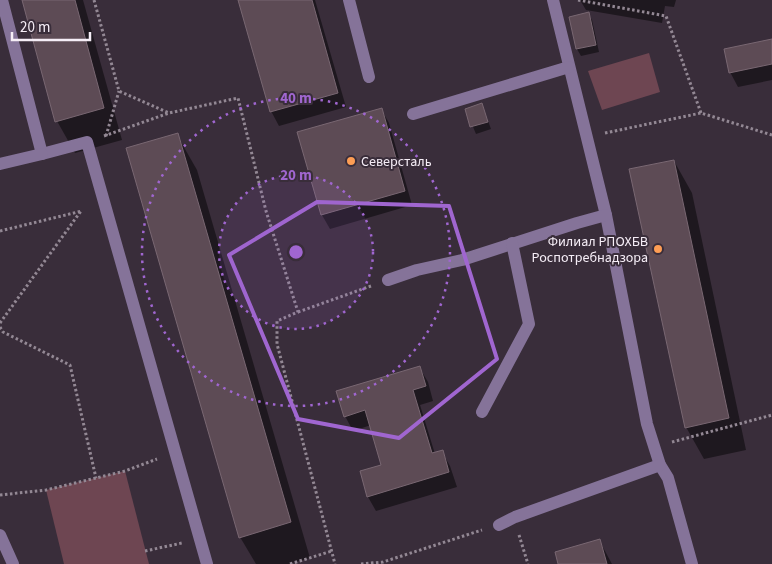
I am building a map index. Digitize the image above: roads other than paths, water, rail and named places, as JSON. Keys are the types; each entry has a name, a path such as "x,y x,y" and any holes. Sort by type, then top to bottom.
{"street":[{"path":"2,0 42,154"},
{"path":"349,0 369,77"},
{"path":"553,0 606,215 647,424 660,465 668,478 692,564"},
{"path":"413,114 569,67"},
{"path":"0,164 87,142 207,564"},
{"path":"388,280 416,270 462,260 606,215"},
{"path":"482,412 529,324 512,243"},
{"path":"499,525 514,517 660,465"},
{"path":"0,535 13,564"}],"place":[{"name":"Северсталь","path":"351,161"},
{"name":"Филиал РПОХБВ Роспотребнадзора","path":"658,249"}]}
